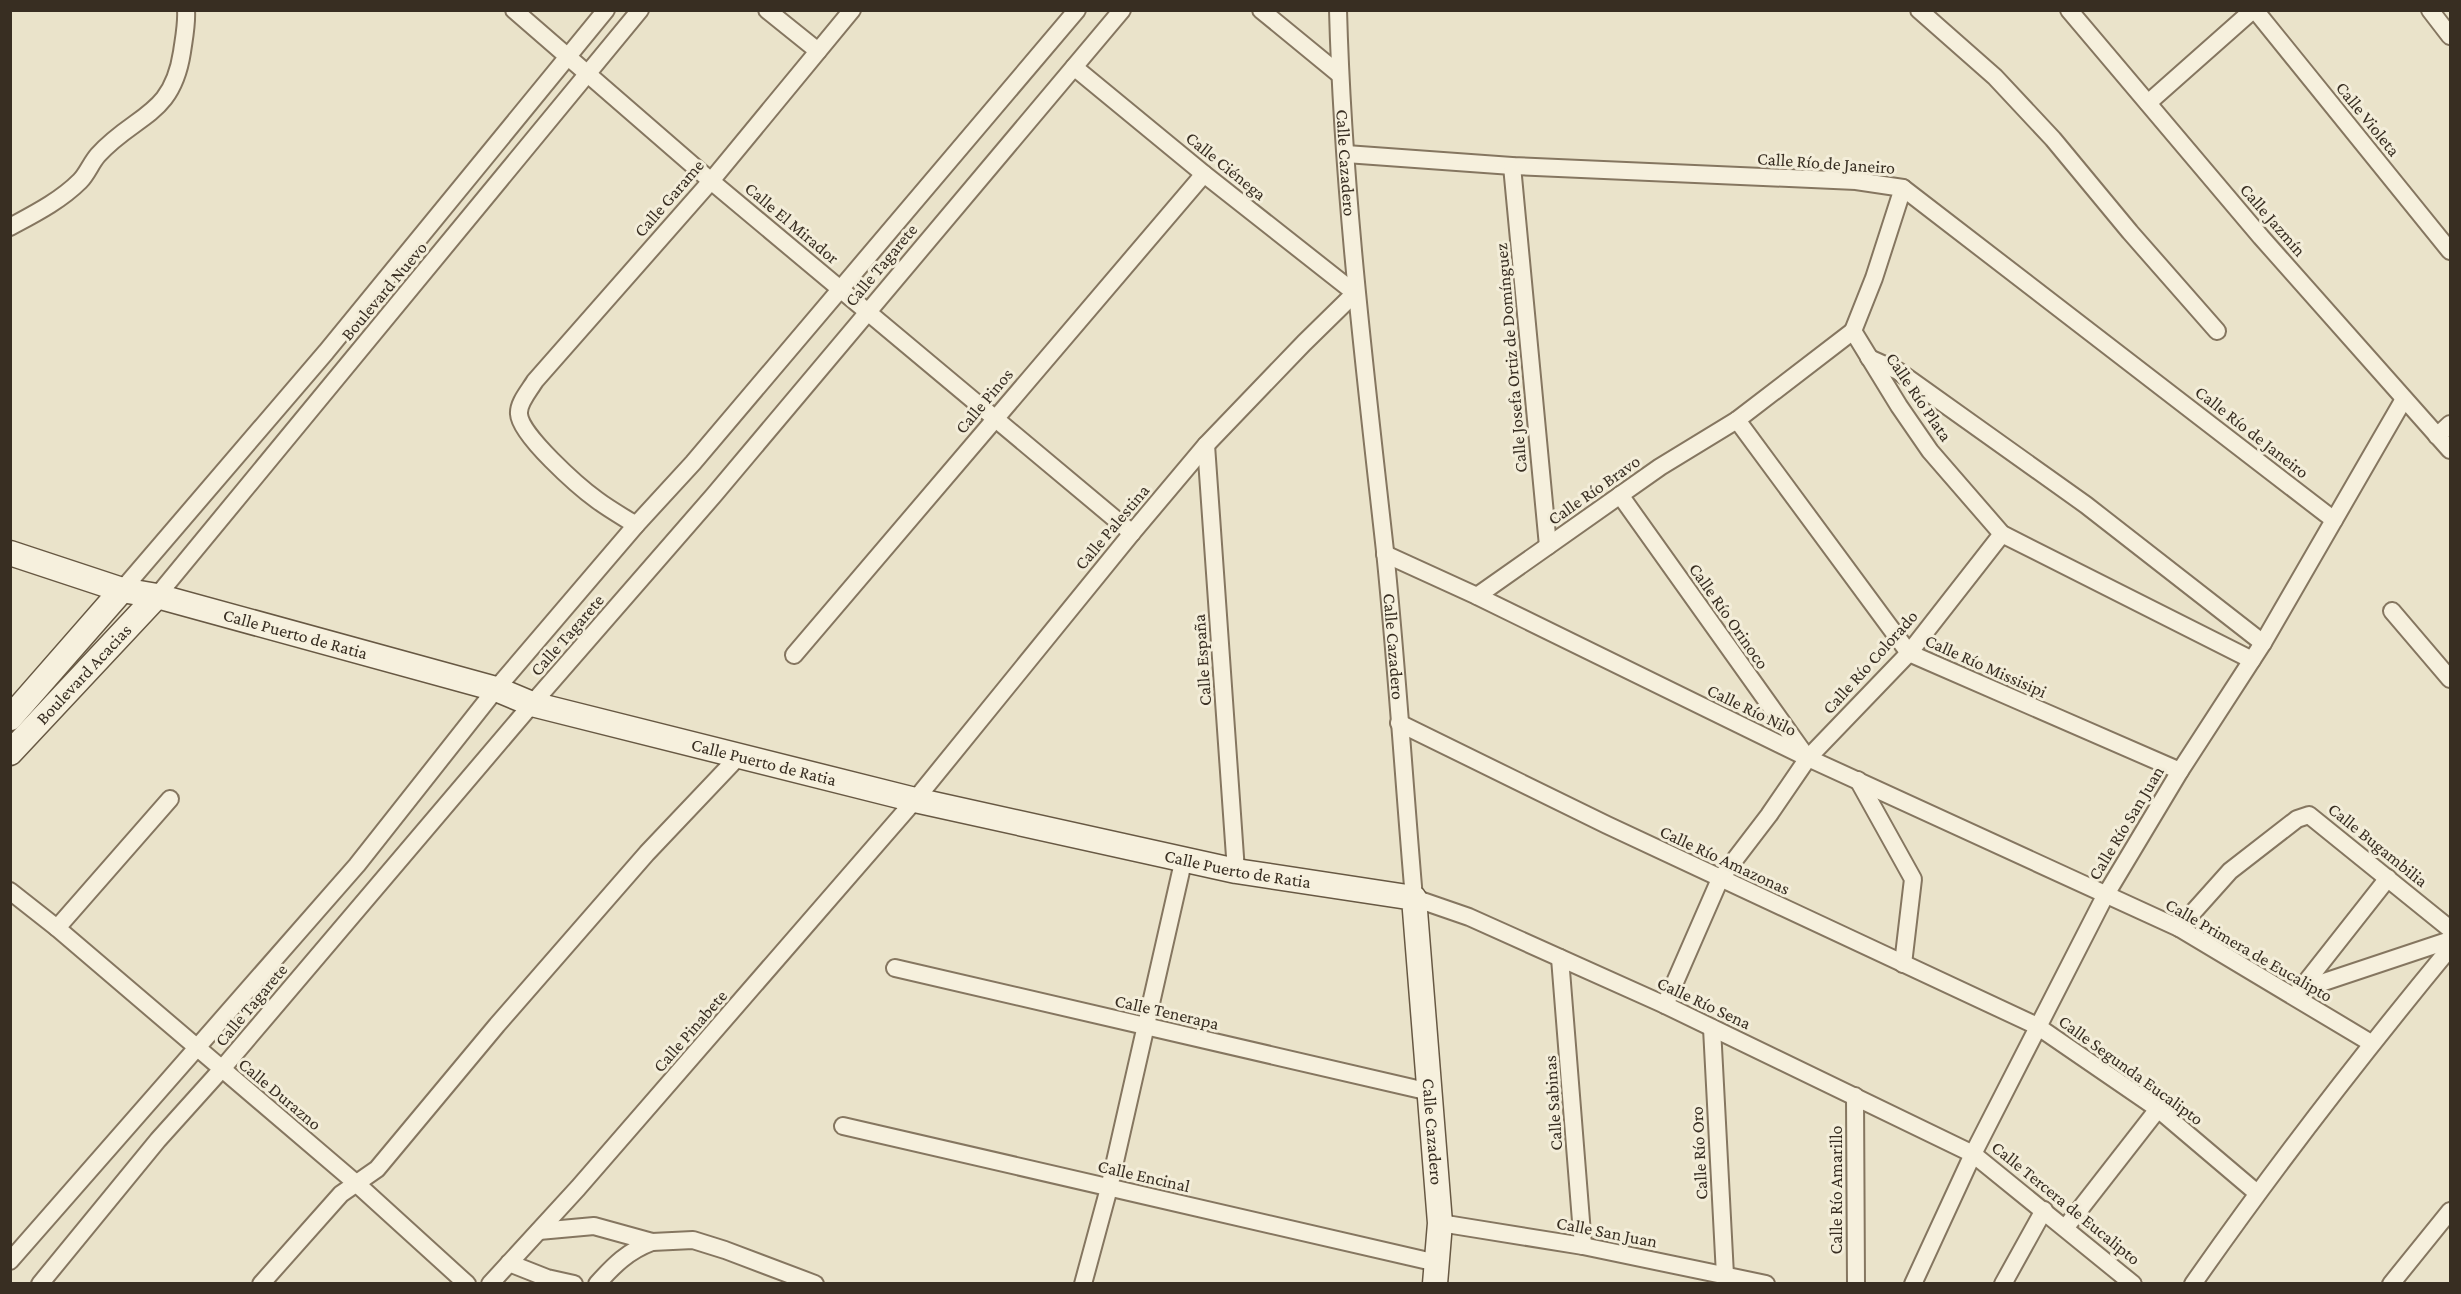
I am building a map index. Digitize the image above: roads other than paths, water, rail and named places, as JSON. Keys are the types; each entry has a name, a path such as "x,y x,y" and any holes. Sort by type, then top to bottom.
{"street":[{"path":"10,227 66,194 81,180 98,155 151,114 164,101 174,84 181,59 186,10"},
{"name":"Calle El Mirador","path":"514,10 711,181 1132,532"},
{"name":"Boulevard Nuevo","path":"122,590 326,352 606,10"},
{"name":"Boulevard Nuevo","path":"157,596 640,10"},
{"path":"768,10 818,51"},
{"name":"Calle Garame","path":"636,525 595,499 560,468 534,442 522,426 518,412 535,381 711,181 852,10"},
{"name":"Calle Tagarete","path":"10,1261 357,865 496,690 636,525 693,463 1077,10"},
{"name":"Calle Tagarete","path":"40,1284 158,1140 221,1070 532,704 714,495 1122,10"},
{"path":"1261,10 1339,74"},
{"name":"Calle Cazadero","path":"1338,10 1339,74 1355,293 1385,554 1430,1092 1440,1223 1436,1273"},
{"path":"1919,10 1995,77 2053,139 2130,232 2217,331"},
{"name":"Calle Jazmín","path":"2070,10 2404,399 2451,450"},
{"path":"2148,103 2254,10"},
{"name":"Calle Violeta","path":"2254,10 2451,251"},
{"path":"2430,10 2451,36"},
{"name":"Calle Ciénega","path":"1074,67 1203,174 1355,293"},
{"name":"Calle Río de Janeiro","path":"1346,154 1512,166 1856,181 1903,188 2334,520"},
{"name":"Calle Josefa Ortiz de Domínguez","path":"1512,166 1548,546"},
{"name":"Calle Pinos","path":"794,654 1203,174"},
{"path":"1868,358 1853,332 1874,278 1903,188"},
{"name":"Calle Palestina","path":"915,800 1132,532 1206,445 1355,293"},
{"name":"Calle Río Bravo","path":"1477,596 1660,467 1737,420 1853,332"},
{"name":"Calle Río Plata","path":"1868,358 1930,451 2002,534 2252,660"},
{"name":"Calle Río Plata","path":"1868,358 1898,371 2086,505 2263,643"},
{"name":"Calle Río San Juan","path":"1913,1284 1973,1154 2105,896 2180,771 2263,643 2404,399"},
{"name":"Calle Río Missisipi","path":"1737,420 1909,653 2180,771"},
{"path":"2437,435 2451,424"},
{"name":"Calle España","path":"1206,445 1236,871"},
{"name":"Calle Río Orinoco","path":"1620,495 1808,759"},
{"name":"Calle Río Colorado","path":"1665,1005 1719,879 1808,759 1909,653 2002,534"},
{"name":"Calle Puerto de Ratia","path":"10,553 122,590 157,596 496,690 532,704 915,800 1236,871 1414,898"},
{"name":"Calle Río Nilo","path":"1385,554 1477,596 1808,759 1858,780 2105,896"},
{"name":"Boulevard Acacias","path":"10,718 122,590"},
{"name":"Boulevard Acacias","path":"10,753 157,596"},
{"path":"2392,611 2451,679"},
{"name":"Calle Río Amazonas","path":"1399,723 1719,879 2037,1026"},
{"path":"261,1284 341,1194 376,1169 497,1025 625,879 740,755"},
{"path":"1858,780 1912,879 1903,964"},
{"path":"57,928 170,799"},
{"name":"Calle Pinabete","path":"490,1284 539,1231 915,800"},
{"name":"Calle Bugambilia","path":"2178,928 2230,871 2297,819 2309,815 2451,929"},
{"path":"1083,1284 1109,1188 1184,858"},
{"path":"357,865 378,885"},
{"path":"2294,996 2388,878"},
{"name":"Calle Durazno","path":"10,891 57,928 357,1184 467,1284"},
{"name":"Calle Primera de Eucalipto","path":"2105,896 2178,928 2371,1043"},
{"name":"Calle Río Sena","path":"1414,898 1469,917 1665,1005 1973,1154"},
{"path":"2294,996 2318,984 2451,940"},
{"path":"2193,1284 2257,1193 2371,1043 2451,948"},
{"name":"Calle Sabinas","path":"1560,958 1583,1246"},
{"name":"Calle Tenerapa","path":"895,968 1145,1028 1430,1092"},
{"name":"Calle Segunda Eucalipto","path":"2037,1026 2158,1109 2257,1193"},
{"name":"Calle Río Oro","path":"1712,1028 1725,1275"},
{"name":"Calle Río Amarillo","path":"1855,1096 1856,1284"},
{"path":"2066,1227 2158,1109"},
{"name":"Calle Encinal","path":"843,1126 1109,1188 1436,1273"},
{"name":"Calle Tercera de Eucalipto","path":"1973,1154 2044,1209 2133,1284"},
{"path":"2003,1284 2044,1209"},
{"path":"2391,1284 2451,1210"},
{"name":"Calle San Juan","path":"1440,1223 1583,1246 1766,1284"},
{"path":"539,1231 594,1226 652,1242"},
{"path":"597,1284 621,1258 637,1247 652,1242 693,1240 815,1284"},
{"path":"509,1263 547,1278 574,1284"}]}
